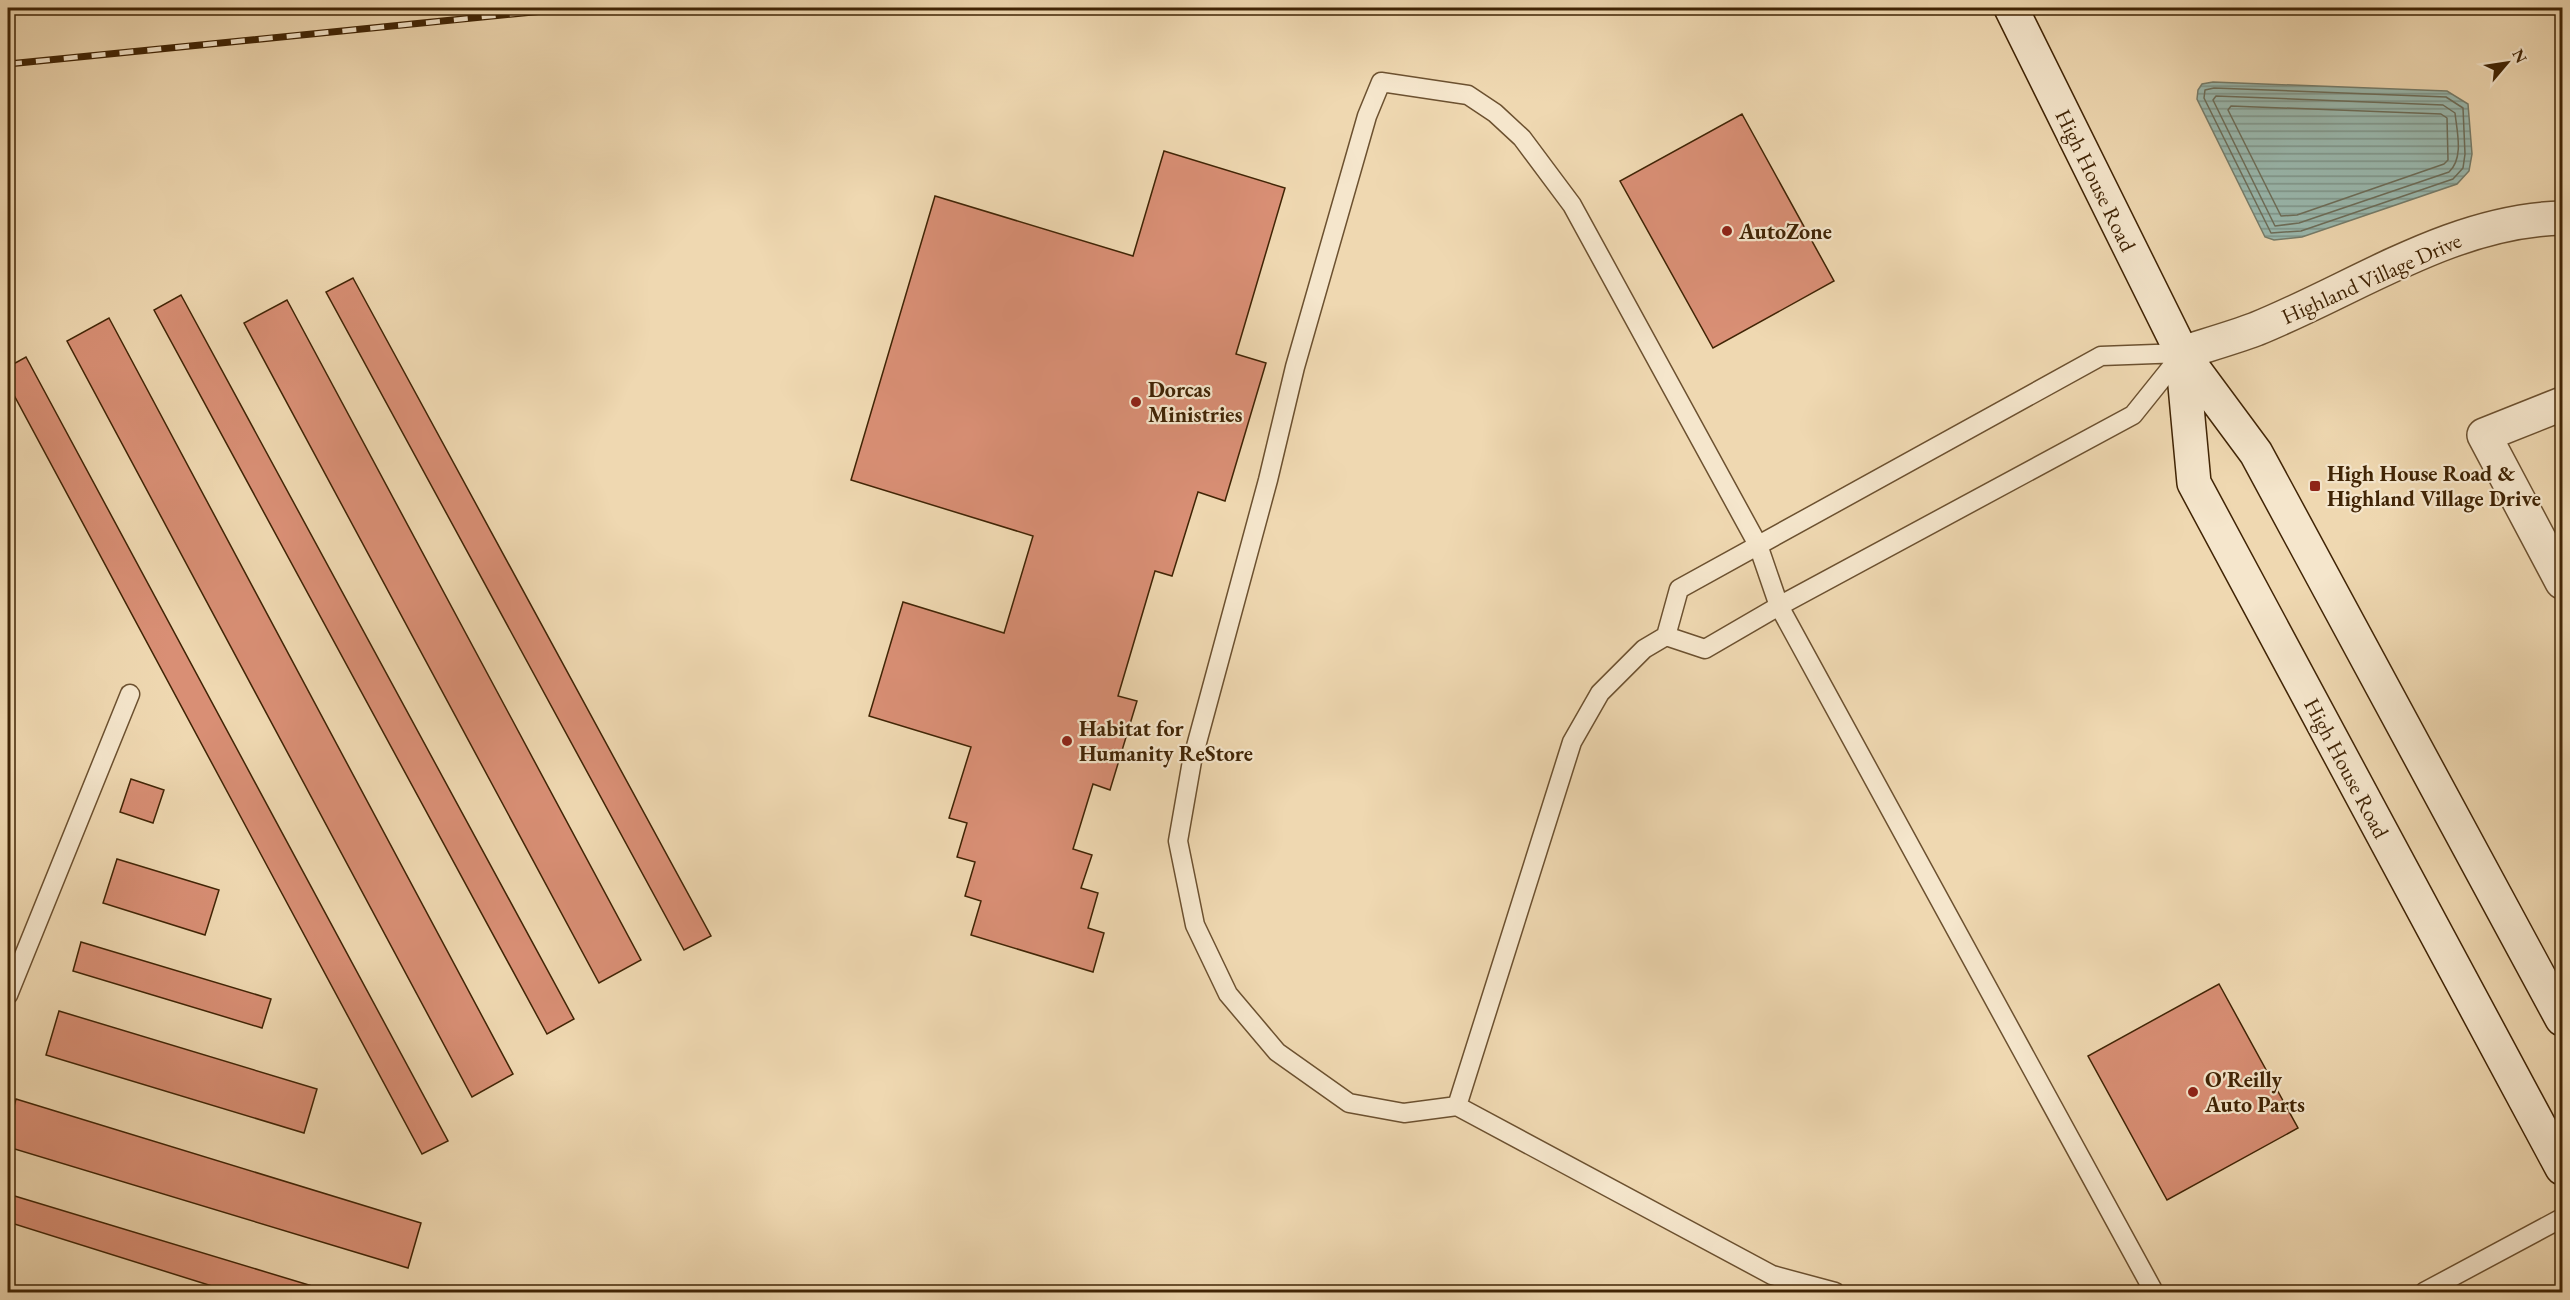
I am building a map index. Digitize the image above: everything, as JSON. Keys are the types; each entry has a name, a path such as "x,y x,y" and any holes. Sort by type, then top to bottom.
{"main road":[{"name":"High House Road","path":"2011,8 2182,353 2256,453 2562,1019"},
{"name":"Highland Village Drive","path":"2182,353 2255,329 2428,248 2483,230 2534,219 2562,218"},
{"name":"High House Road","path":"2182,353 2194,483 2562,1168"},
{"path":"2562,404 2484,435 2562,582"}],"lane":[{"path":"1835,1293 1772,1275 1457,1106 1404,1113 1349,1103 1277,1052 1228,994 1195,925 1178,841 1192,761 1268,480 1295,368 1366,116 1381,82 1468,95 1496,113 1522,138 1572,205 1758,545 1779,606 2154,1293"},
{"path":"1457,1106 1572,742 1600,693 1644,649 1666,636 1679,589 2101,356 2182,353"},
{"path":"1666,636 1705,649 1779,606 2133,415 2182,353"},
{"path":"8,995 130,694"},
{"path":"2424,1293 2562,1218"}],"water":[{"path":"2213,82 2447,91 2468,104 2472,154 2469,171 2457,184 2302,237 2274,240 2265,237 2197,99 2198,90 2202,84"}],"building":[{"name":"AutoZone","path":"1742,114 1834,281 1713,348 1620,181"},
{"path":"1164,151 1285,188 1236,354 1266,363 1225,501 1198,492 1172,576 1155,571 1118,696 1137,701 1110,790 1093,784 1073,849 1092,855 1081,888 1098,893 1088,928 1104,933 1093,972 971,935 981,901 965,896 975,862 957,857 967,823 949,818 971,747 869,716 903,602 1004,633 1033,536 851,480 935,196 1133,256"},
{"path":"353,278 711,936 684,950 326,292"},
{"path":"181,295 574,1019 547,1034 154,310"},
{"path":"287,300 641,960 599,983 244,323"},
{"path":"109,318 513,1074 472,1097 67,341"},
{"path":"26,357 448,1141 422,1154 8,384 8,367"},
{"path":"131,779 164,790 153,823 120,812"},
{"path":"117,859 219,890 205,935 103,903"},
{"path":"81,942 271,999 262,1028 73,971"},
{"name":"O'Reilly Auto Parts","path":"2219,984 2298,1128 2167,1200 2088,1056"},
{"path":"59,1011 317,1089 304,1133 46,1055"},
{"path":"16,1099 421,1223 408,1268 8,1147 8,1128"},
{"path":"8,1194 332,1292 231,1292 8,1222"}],"railway":[{"path":"8,64 574,8"}],"place":[{"name":"AutoZone","path":"1727,231"},
{"name":"Dorcas Ministries","path":"1136,402"},
{"name":"High House Road & Highland Village Drive","path":"2315,486"},
{"name":"Habitat for Humanity ReStore","path":"1067,741"},
{"name":"O'Reilly Auto Parts","path":"2193,1092"}]}
